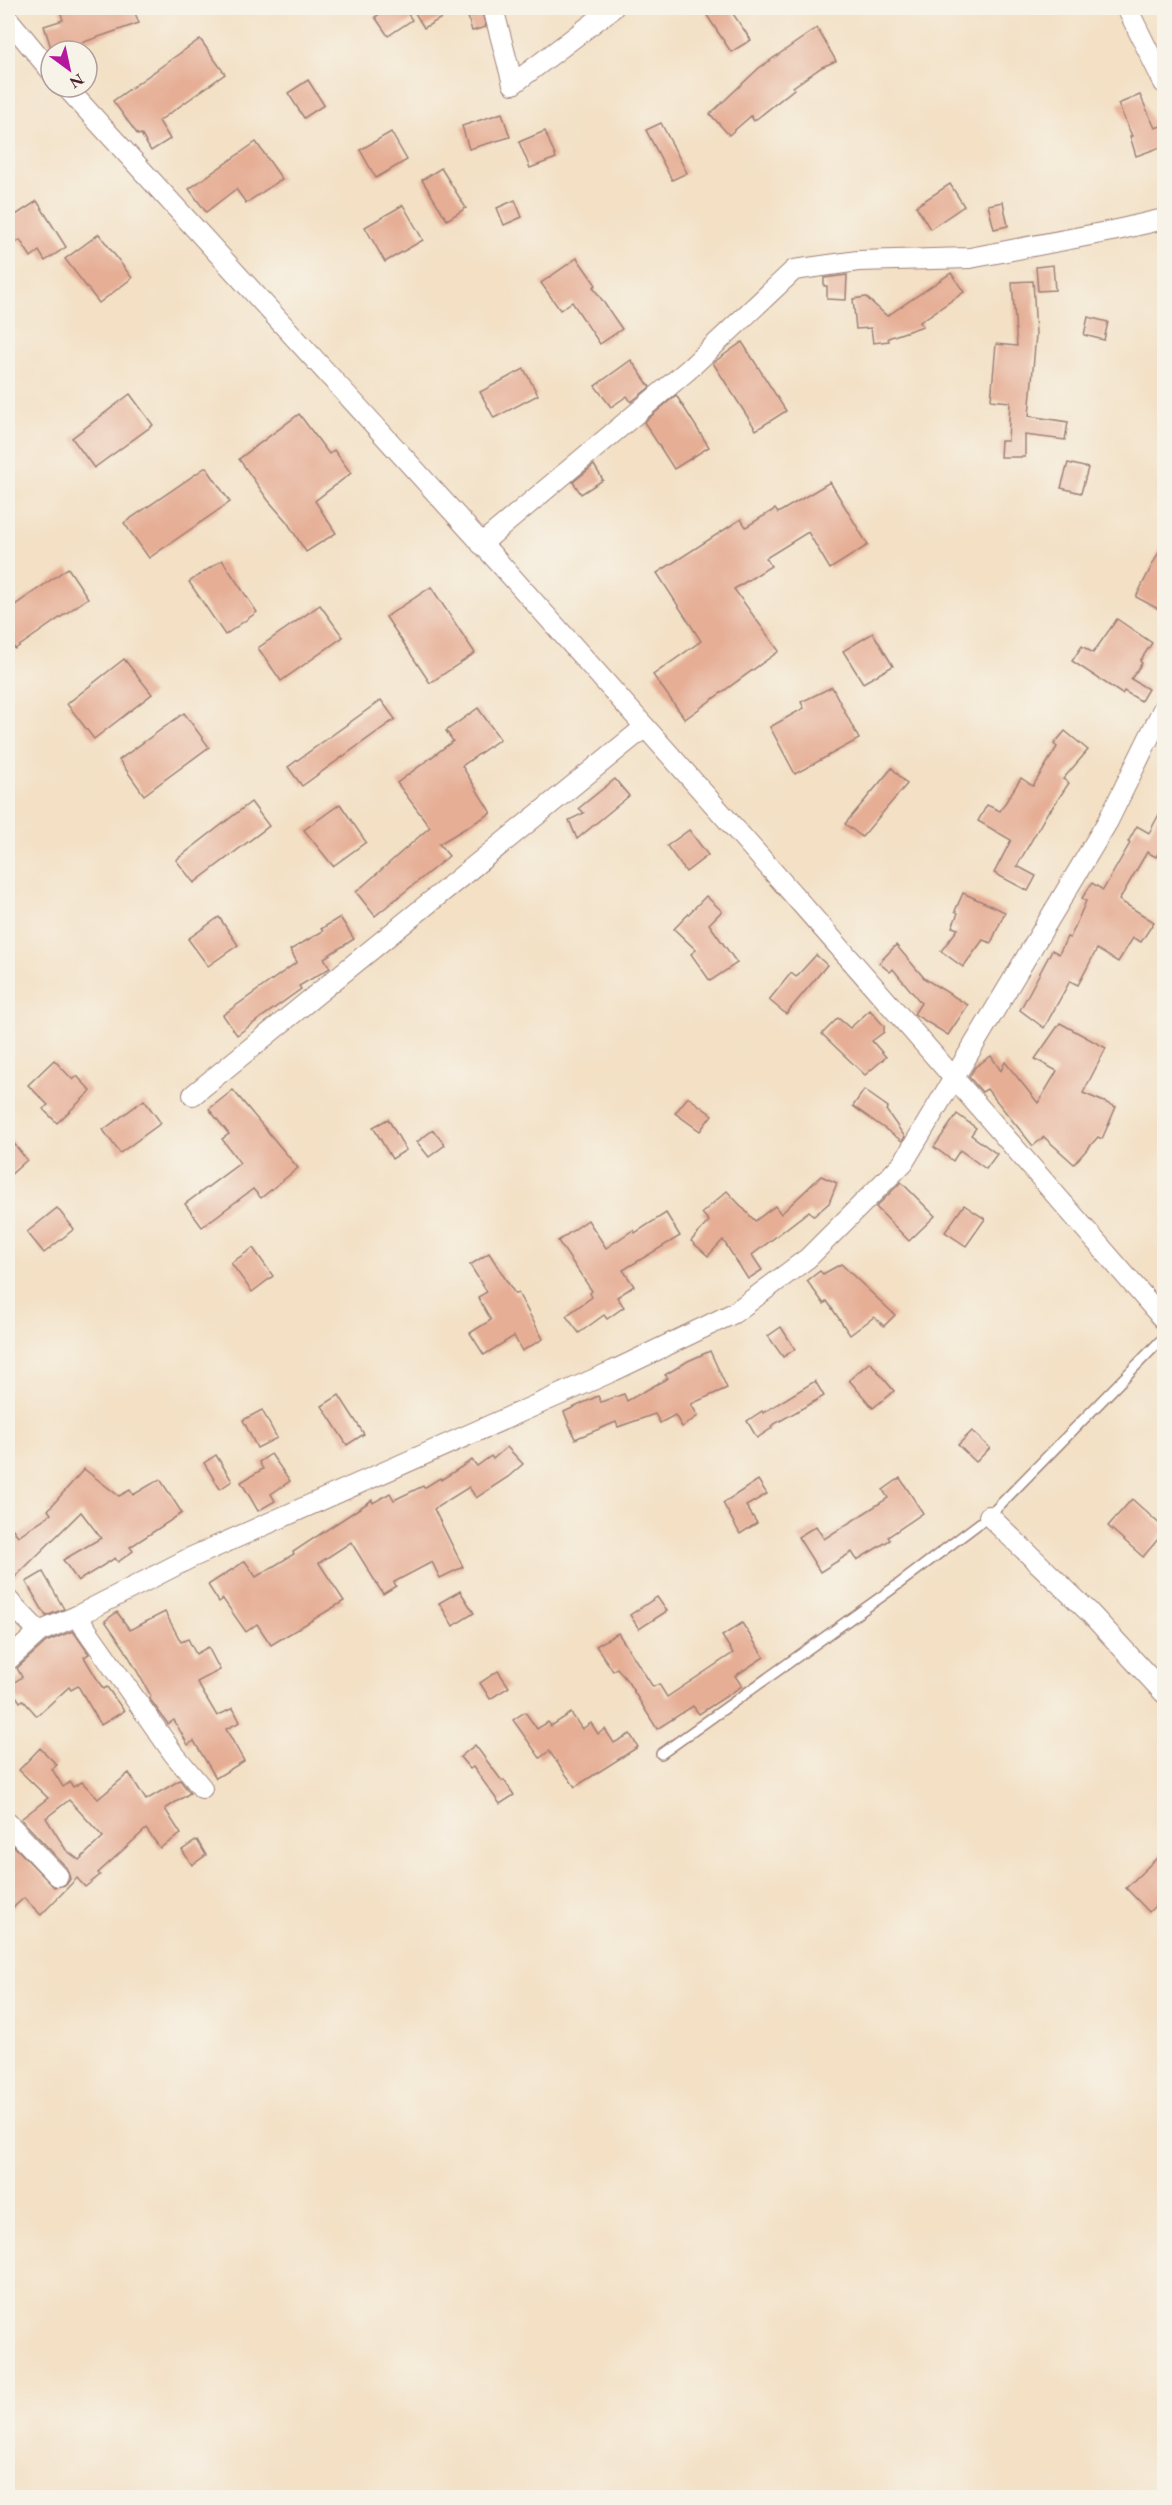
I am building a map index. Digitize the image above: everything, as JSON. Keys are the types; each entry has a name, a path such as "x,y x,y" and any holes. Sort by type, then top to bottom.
{"street":[{"path":"493,8 513,84 613,8"},
{"path":"1127,8 1164,83"},
{"path":"8,19 39,56"},
{"path":"77,99 481,543 645,727 954,1077 1164,1320"},
{"path":"481,543 688,370 794,270 858,261 970,258 1164,219"},
{"path":"8,1660 39,1632 77,1616 190,1558 613,1371 735,1313 808,1258 903,1163 1108,821 1164,707"},
{"path":"193,1095 645,727"},
{"path":"988,1516 1089,1612 1164,1693"},
{"path":"8,1600 39,1632"},
{"path":"77,1616 173,1753 202,1788"},
{"path":"8,1823 58,1876"}],"lane":[{"path":"662,1754 892,1589 988,1516 1164,1337"}],"building":[{"path":"59,8 133,8 139,23 93,39 48,39 44,26 63,20"},
{"path":"389,8 404,8 412,20 388,36 375,17"},
{"path":"424,8 459,8 424,28 415,13"},
{"path":"716,8 729,8 751,40 731,52 706,14"},
{"path":"482,12 486,27 472,31 468,17"},
{"path":"817,28 836,61 822,67 793,87 794,89 754,121 751,116 729,135 710,114 759,68"},
{"path":"200,39 225,74 159,121 170,139 151,151 141,134 138,135 113,101"},
{"path":"308,80 324,105 304,118 288,93"},
{"path":"1140,95 1155,128 1164,125 1164,146 1136,156 1130,136 1132,136 1118,104"},
{"path":"502,113 510,137 469,149 462,126"},
{"path":"661,123 687,173 672,180 646,130"},
{"path":"545,131 556,158 530,168 519,142"},
{"path":"391,132 407,160 376,178 360,150"},
{"path":"256,142 282,179 246,203 236,189 206,212 189,189"},
{"path":"441,168 466,208 447,220 422,180"},
{"path":"950,184 964,206 930,229 916,206"},
{"path":"515,200 522,217 504,225 497,208"},
{"path":"37,201 66,247 45,261 39,251 31,257 20,240 17,242 8,227 8,220"},
{"path":"1003,202 1008,226 994,229 988,205"},
{"path":"403,205 423,240 385,262 365,227"},
{"path":"99,234 132,278 99,303 65,259"},
{"path":"577,258 596,285 593,287 622,329 600,344 572,302 560,310 541,283"},
{"path":"1053,265 1055,290 1038,291 1036,267"},
{"path":"951,273 964,292 920,322 923,326 888,338 889,341 873,343 871,328 856,329 853,299 866,297 887,316"},
{"path":"847,275 846,300 827,299 827,286 824,286 824,278"},
{"path":"1033,281 1036,334 1029,416 1068,422 1065,440 1025,435 1025,457 1000,457 1001,441 1008,441 1010,402 991,400 996,344 1017,346 1012,282"},
{"path":"1088,317 1108,322 1104,340 1084,335"},
{"path":"742,342 786,411 756,430 713,363"},
{"path":"631,360 650,387 631,402 627,396 611,407 595,386"},
{"path":"524,369 538,395 494,418 480,392"},
{"path":"130,394 153,425 94,468 72,438"},
{"path":"676,395 709,447 674,469 644,422"},
{"path":"299,414 329,454 334,450 351,473 315,501 336,533 306,552 287,522 239,459"},
{"path":"1068,463 1088,468 1081,493 1061,488"},
{"path":"594,465 603,480 581,494 573,482"},
{"path":"206,467 230,502 149,558 124,523"},
{"path":"830,482 868,545 830,569 808,532 766,558 771,566 734,589 779,651 685,719 653,675 701,641 657,573 741,519 746,527 775,509 778,513"},
{"path":"1164,542 1164,612 1136,597"},
{"path":"222,560 257,612 225,635 189,582"},
{"path":"68,568 88,598 15,649 8,639 8,610"},
{"path":"431,587 475,653 430,683 386,617"},
{"path":"320,605 343,637 281,681 258,648"},
{"path":"1117,619 1152,643 1131,679 1148,689 1141,701 1124,691 1122,694 1072,661 1082,646 1093,653"},
{"path":"873,633 893,666 863,683 843,651"},
{"path":"124,659 152,694 94,739 67,704"},
{"path":"832,687 859,739 795,774 770,727 804,708 801,702"},
{"path":"381,700 395,719 302,786 288,767"},
{"path":"478,708 500,739 462,766 491,813 439,844 449,856 375,916 356,892 430,827 397,783 453,741 446,731"},
{"path":"184,713 209,747 144,795 119,760"},
{"path":"1065,731 1088,750 1063,779 1069,783 1049,810 1017,866 1036,876 1028,891 994,873 1011,840 978,821 987,805 1000,811 1021,778 1033,786 1057,747 1054,744"},
{"path":"892,768 907,784 862,837 845,824"},
{"path":"615,779 629,796 577,839 569,820 584,813 579,808"},
{"path":"251,802 269,826 194,883 176,860"},
{"path":"340,804 366,842 333,866 304,830"},
{"path":"1164,805 1164,842 1156,857 1147,852 1119,900 1154,922 1141,942 1133,938 1118,962 1097,949 1078,985 1070,981 1044,1028 1020,1010 1052,950 1059,954 1067,937 1070,938 1086,901 1082,898 1092,883 1103,890 1137,826 1149,833"},
{"path":"689,830 708,855 686,872 667,846"},
{"path":"963,893 1005,912 991,943 983,940 963,967 941,951 958,929 952,927 958,913 955,911"},
{"path":"706,896 722,911 709,924 737,963 710,981 691,954 696,950 674,929"},
{"path":"219,917 238,945 208,966 188,939"},
{"path":"340,917 354,939 324,958 330,968 299,986 301,989 237,1035 223,1015 297,962 290,950 323,931 321,929"},
{"path":"896,945 925,979 968,1005 948,1035 914,1014 921,1003 893,969 890,972 879,963"},
{"path":"816,955 827,965 786,1014 769,1000 791,973 796,977"},
{"path":"870,1010 884,1026 884,1032 872,1041 886,1057 865,1075 822,1034 838,1018 850,1028"},
{"path":"1060,1023 1106,1048 1083,1093 1116,1107 1102,1139 1098,1137 1074,1164 1044,1137 1033,1146 987,1089 982,1092 969,1077 975,1067 991,1056 1001,1071 1005,1062 1038,1103 1057,1071 1035,1059"},
{"path":"54,1060 73,1080 77,1076 91,1091 57,1123 43,1109 48,1105 28,1085"},
{"path":"233,1090 298,1168 261,1198 253,1189 202,1227 185,1204 240,1163 222,1139 229,1134 209,1109"},
{"path":"864,1090 888,1107 886,1110 905,1137 902,1141 853,1106"},
{"path":"688,1097 712,1115 700,1131 675,1113"},
{"path":"144,1100 161,1123 120,1153 103,1130"},
{"path":"957,1114 976,1128 971,1135 997,1154 986,1169 960,1150 953,1161 934,1147"},
{"path":"388,1119 406,1150 392,1159 373,1127"},
{"path":"433,1130 445,1145 429,1157 417,1142"},
{"path":"8,1136 27,1160 8,1177"},
{"path":"821,1176 837,1183 829,1203 814,1216 809,1211 752,1255 762,1270 748,1279 723,1240 708,1256 691,1241 709,1221 702,1213 727,1191 755,1221 775,1206 781,1214"},
{"path":"901,1182 935,1216 909,1241 876,1207"},
{"path":"964,1205 985,1219 966,1246 945,1232"},
{"path":"57,1208 74,1229 44,1253 27,1232"},
{"path":"666,1213 680,1236 623,1270 634,1286 617,1297 624,1307 607,1319 604,1315 579,1333 566,1316 592,1297 590,1293 592,1291 558,1241 588,1220 606,1248 633,1230 635,1233"},
{"path":"253,1248 273,1276 252,1292 231,1263"},
{"path":"489,1253 515,1294 518,1293 543,1339 522,1351 514,1336 484,1355 470,1333 491,1320 478,1297 487,1292 470,1265"},
{"path":"841,1264 895,1315 884,1326 874,1317 850,1335 827,1301 824,1304 807,1281 820,1271 823,1274"},
{"path":"781,1327 795,1349 783,1357 768,1336"},
{"path":"710,1351 727,1388 691,1404 698,1416 682,1427 675,1415 660,1423 655,1414 618,1427 616,1422 575,1439 564,1412 598,1396 601,1402 624,1394 627,1401 668,1378 665,1375 688,1361"},
{"path":"870,1362 894,1391 873,1408 849,1380"},
{"path":"815,1381 824,1396 771,1426 772,1428 757,1438 747,1421"},
{"path":"339,1395 364,1434 347,1445 322,1406"},
{"path":"262,1410 277,1438 257,1448 243,1420"},
{"path":"972,1431 990,1448 976,1462 958,1445"},
{"path":"507,1447 523,1464 508,1477 476,1498 469,1487 434,1509 463,1567 440,1578 432,1562 394,1582 396,1586 383,1594 351,1542 319,1563 344,1601 271,1645 257,1624 246,1632 223,1599 219,1602 208,1585 245,1561 256,1577 294,1554 293,1552 372,1500 373,1503 390,1493 394,1500 423,1486 424,1488 440,1478 441,1480 472,1460 477,1466 491,1456 493,1459"},
{"path":"271,1454 290,1481 271,1494 275,1501 258,1511 241,1482 263,1469 259,1462"},
{"path":"216,1455 232,1481 220,1489 204,1463"},
{"path":"84,1469 119,1496 130,1490 133,1495 160,1479 182,1513 130,1547 133,1551 118,1562 115,1558 78,1581 63,1560 101,1538 81,1512 8,1584 8,1523 18,1536 51,1514 48,1510"},
{"path":"900,1478 923,1513 888,1537 890,1540 857,1560 852,1552 820,1572 798,1537 816,1526 824,1539 888,1498 883,1490"},
{"path":"758,1480 767,1494 746,1506 757,1523 740,1534 723,1503"},
{"path":"1132,1499 1164,1528 1164,1532 1143,1557 1108,1526"},
{"path":"43,1572 64,1609 46,1616 26,1582"},
{"path":"460,1591 474,1613 453,1626 439,1603"},
{"path":"657,1597 667,1611 639,1629 630,1615"},
{"path":"117,1612 130,1630 165,1612 181,1642 188,1639 196,1654 208,1647 220,1670 197,1682 217,1716 233,1708 240,1722 226,1729 244,1761 216,1778 194,1741 188,1745 174,1720 168,1724 149,1698 151,1696 124,1648 105,1621"},
{"path":"742,1623 764,1657 735,1676 742,1686 699,1714 693,1706 657,1729 628,1682 617,1668 613,1671 596,1646 618,1633 653,1687 659,1684 667,1697 733,1653 722,1636"},
{"path":"73,1631 89,1654 84,1657 103,1689 107,1687 124,1711 101,1725 78,1686 71,1690 69,1687 37,1716 23,1700 20,1702 9,1686 22,1677 17,1668 46,1642"},
{"path":"498,1671 509,1687 490,1699 480,1683"},
{"path":"525,1712 537,1729 548,1722 551,1726 571,1713 582,1729 591,1723 598,1734 605,1729 614,1743 630,1734 638,1747 575,1787 549,1751 540,1758 513,1720"},
{"path":"475,1745 514,1795 500,1804 473,1767 470,1769 460,1757"},
{"path":"40,1748 57,1765 52,1769 63,1787 70,1782 73,1787 82,1782 98,1799 129,1773 146,1800 180,1780 190,1793 165,1809 181,1834 160,1848 146,1829 98,1873 100,1875 85,1887 77,1878 41,1915 24,1898 8,1912 8,1852 14,1846 54,1887 66,1885 70,1879 67,1868 21,1819 48,1798 19,1770","holes":["69,1800 103,1837 79,1860 66,1850 46,1818"]},
{"path":"197,1840 206,1855 192,1865 182,1850"},
{"path":"1164,1851 1164,1897 1149,1912 1126,1888"}]}
